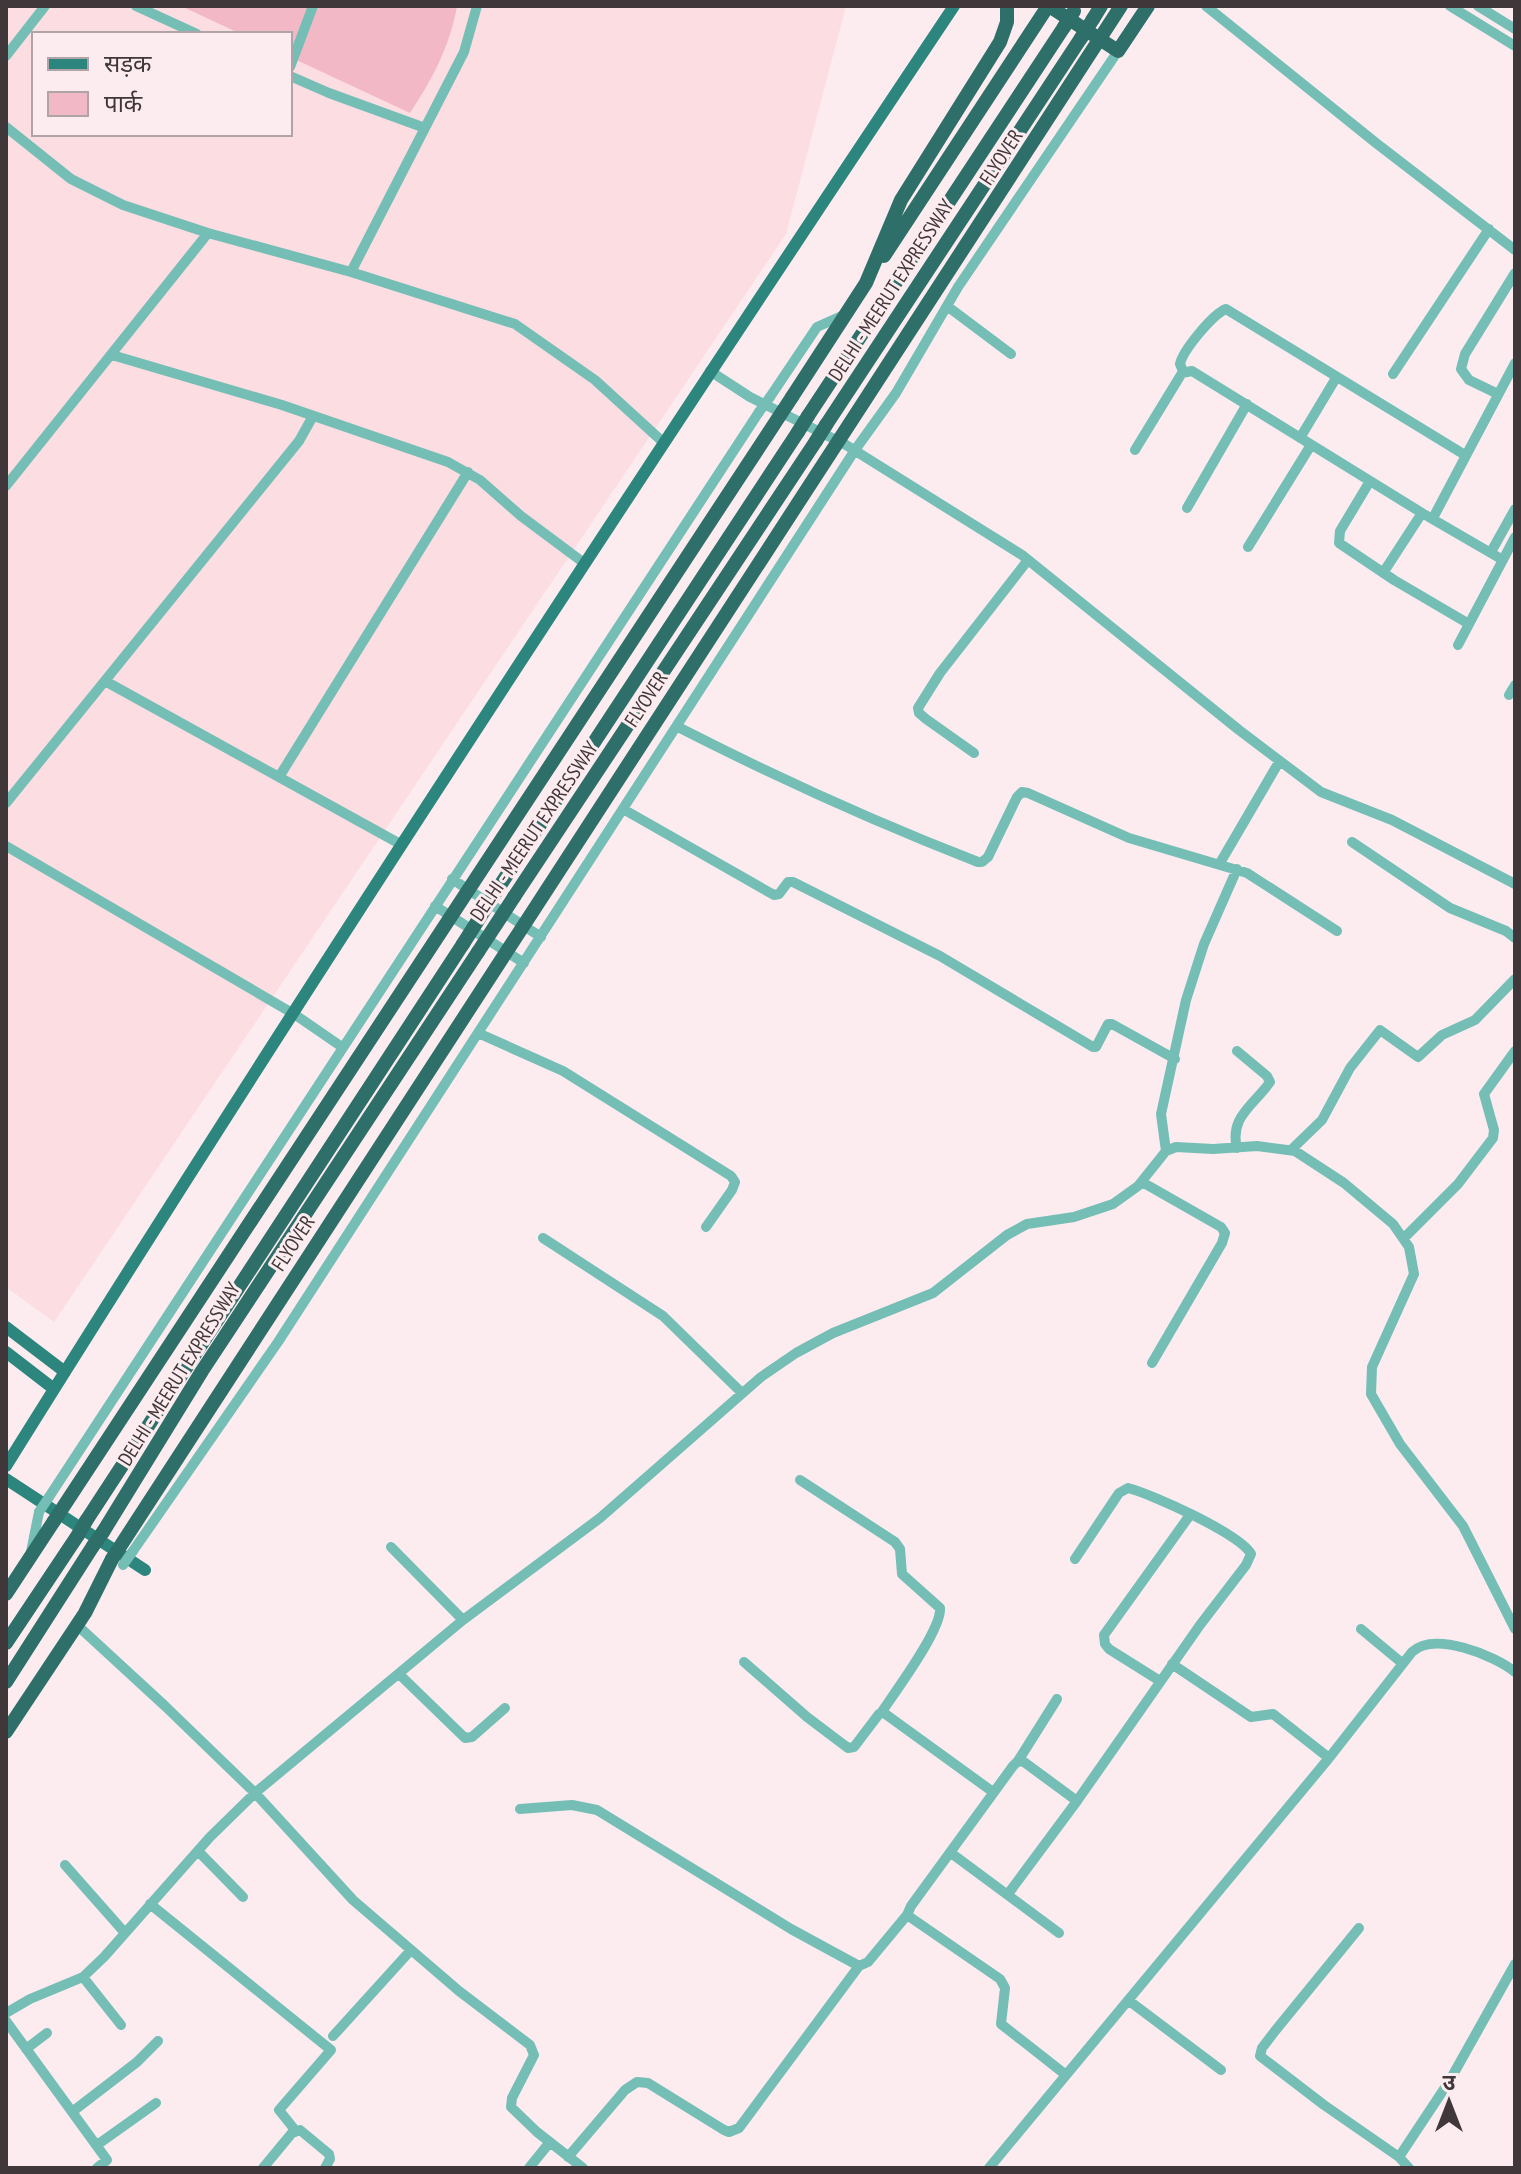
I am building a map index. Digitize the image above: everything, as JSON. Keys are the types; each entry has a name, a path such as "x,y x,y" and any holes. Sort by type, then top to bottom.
{"highway":[{"path":"866,283 901,200 1000,42 1007,22 1007,6"},
{"path":"6,1594 1049,6 1118,51 1148,6"},
{"name":"FLYOVER","path":"6,1732 77,1625 101,1576 117,1562 1121,6"},
{"name":"DELHI - MEERUT EXPRESSWAY","path":"6,1643 1076,8"},
{"name":"DELHI - MEERUT EXPRESSWAY","path":"6,1682 202,1371 1097,13"}],"main road":[{"path":"6,1466 182,1184 584,563 954,6"},
{"path":"6,1327 65,1372"},
{"path":"6,1352 54,1389"},
{"path":"6,1479 145,1570"}],"street":[{"path":"6,56 45,6"},
{"path":"136,6 193,32"},
{"path":"292,62 313,6"},
{"path":"351,272 464,52 477,6"},
{"path":"1206,6 1515,250"},
{"path":"1450,6 1515,46"},
{"path":"1478,6 1515,29"},
{"path":"117,1562 133,1551 278,1342 855,450 896,393 947,306 1118,51"},
{"path":"292,77 425,128"},
{"path":"6,127 71,179 97,194 208,233 351,272 515,324 595,380 664,443"},
{"path":"1393,374 1489,229"},
{"path":"6,486 208,233"},
{"path":"1498,394 1469,380 1461,369 1465,354 1515,274"},
{"path":"947,306 1011,354"},
{"path":"1183,371 1180,364 1183,355 1219,312 1226,309 1465,455"},
{"path":"30,1558 39,1512 452,879 817,327 845,314"},
{"path":"112,355 238,391 431,455 468,472 584,563"},
{"path":"1433,518 1515,363"},
{"path":"710,371 750,397 855,450 1028,560 1279,762 1321,792 1392,820 1515,884"},
{"path":"1183,371 1192,371 1503,560"},
{"path":"1135,450 1183,371"},
{"path":"1300,438 1336,378"},
{"path":"1187,508 1247,404"},
{"path":"6,803 299,441 313,416"},
{"path":"1248,547 1311,445"},
{"path":"279,777 468,472"},
{"path":"1370,481 1338,538 1344,548 1469,624"},
{"path":"1383,573 1422,513"},
{"path":"1491,552 1514,517"},
{"path":"1458,645 1515,537"},
{"path":"974,753 926,719 918,708 940,673 1028,560"},
{"path":"105,681 402,845"},
{"path":"678,727 845,808 978,862 988,857 1022,792 1129,838 1237,869 1271,887 1337,931"},
{"path":"1220,863 1279,762"},
{"path":"623,809 774,895 779,894 788,882 793,882 928,950 1093,1047 1096,1047 1108,1024 1112,1024 1175,1059"},
{"path":"1352,842 1450,908 1506,931 1515,938"},
{"path":"6,846 294,1014 342,1047"},
{"path":"1166,1151 1161,1114 1186,1000 1199,957 1237,869"},
{"path":"452,879 541,937"},
{"path":"435,906 524,963"},
{"path":"1291,1150 1322,1120 1339,1085 1380,1030 1418,1057 1442,1035 1475,1020 1515,979"},
{"path":"478,1033 563,1071 731,1176 735,1182 732,1190 706,1227"},
{"path":"1237,1051 1270,1082 1236,1123 1234,1134 1237,1148"},
{"path":"1404,1238 1458,1184 1493,1138 1494,1130 1484,1094 1515,1051"},
{"path":"6,2013 30,1999 83,1977 255,1793 463,1620 600,1518 742,1393 796,1353 833,1333 933,1293 1007,1235 1027,1224 1074,1217 1126,1197 1166,1151 1176,1147 1257,1146 1291,1150 1376,1208 1404,1238 1414,1261 1414,1274 1372,1367 1371,1394 1400,1444 1463,1526 1515,1629"},
{"path":"1142,1182 1221,1227 1225,1233 1152,1363"},
{"path":"543,1238 663,1316 742,1393"},
{"path":"744,1662 807,1717 848,1748 854,1747 881,1713 940,1618 940,1608 902,1574 900,1549 895,1542 800,1480"},
{"path":"1008,1894 1251,1554 1245,1546 1190,1515 1128,1488 1122,1490 1075,1559"},
{"path":"1160,1681 1109,1649 1104,1635 1190,1515"},
{"path":"391,1547 463,1620"},
{"path":"77,1625 255,1793 353,1900 533,2049 532,2061 510,2102 515,2112 583,2168"},
{"path":"1361,1629 1402,1663"},
{"path":"989,2168 1329,1758 1417,1647 1431,1643 1479,1653 1500,1661 1515,1672"},
{"path":"1172,1664 1251,1717 1273,1714 1329,1758"},
{"path":"399,1674 465,1738 472,1737 505,1708"},
{"path":"568,2157 625,2090 637,2082 648,2083 724,2130 729,2132 739,2128 859,1966 868,1962 907,1915 1018,1761 1057,1699"},
{"path":"881,1713 993,1792"},
{"path":"1018,1761 1024,1762 1077,1801"},
{"path":"520,1809 563,1804 597,1810 803,1936 859,1966"},
{"path":"198,1851 243,1897"},
{"path":"951,1853 1059,1933"},
{"path":"65,1865 125,1933"},
{"path":"150,1904 331,2050 279,2110 295,2130 304,2132 329,2154 325,2168"},
{"path":"907,1915 1000,1979 1005,1988 1001,2024 1066,2075"},
{"path":"1359,1928 1275,2031 1262,2048 1260,2056 1399,2157 1409,2168"},
{"path":"333,2036 411,1950"},
{"path":"1399,2157 1450,2080 1515,1964"},
{"path":"83,1977 121,2025"},
{"path":"1128,2000 1221,2070"},
{"path":"6,2021 110,2164 97,2168"},
{"path":"26,2049 47,2033"},
{"path":"72,2112 137,2062 158,2041"},
{"path":"97,2145 156,2103"},
{"path":"263,2168 295,2130"},
{"path":"529,2168 550,2142"}],"shaded area":[{"path":"6,6 846,6 786,234 54,1322 6,1287"}],"green space":[{"path":"181,6 457,6 439,62 410,113 292,58 292,32 237,32"}]}
